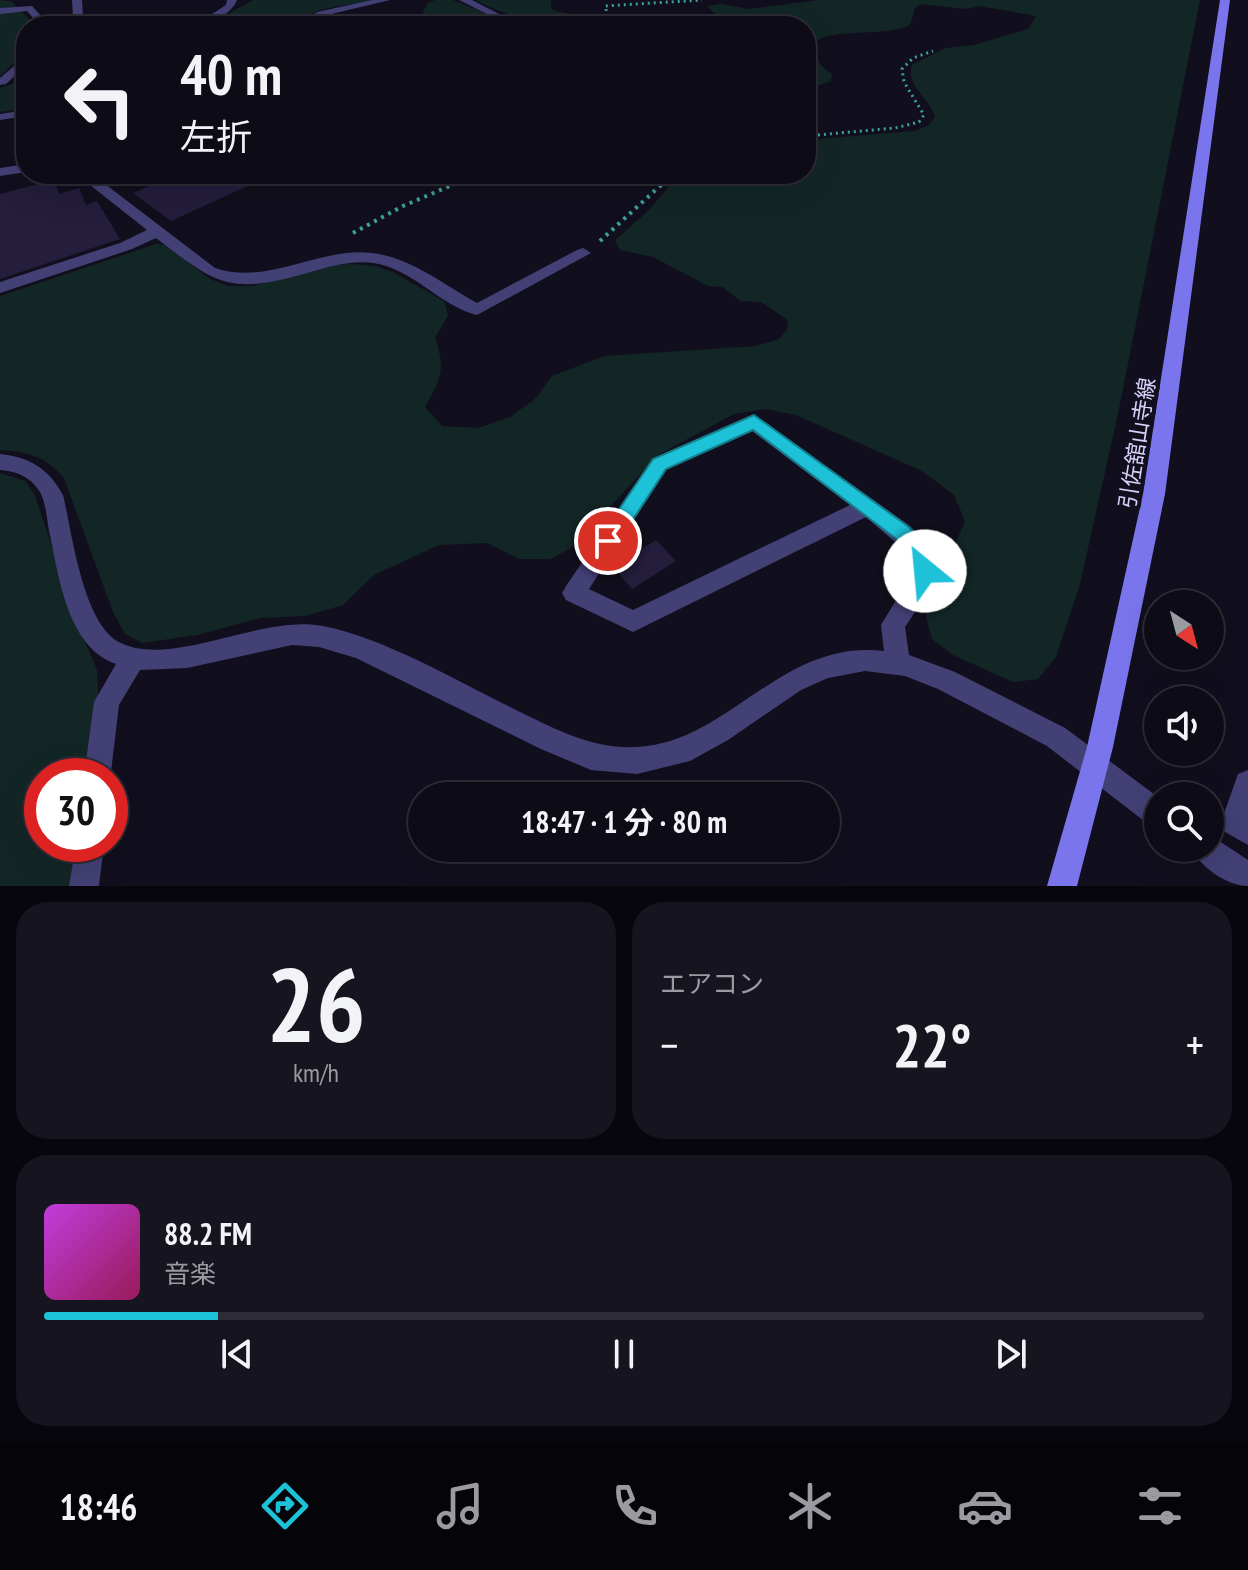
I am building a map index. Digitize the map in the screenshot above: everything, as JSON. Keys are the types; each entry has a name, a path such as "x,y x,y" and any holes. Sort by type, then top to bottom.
{"main road":[{"name":"引佐舘山寺線","path":"1062,886 1094,766 1154,494 1225,0"}],"street":[{"path":"96,184 223,278 244,280 267,277 361,257 389,263 477,310 583,253"},
{"path":"0,288 126,246 158,231"},
{"path":"865,505 850,517 633,621 574,593 660,464 754,422 902,532 919,550 925,571 917,590 893,625 898,664"},
{"path":"0,462 28,468 44,478 52,495 83,613 96,639 120,656 155,661 294,634 328,637 363,649 591,757 637,761 681,752 719,731 792,682 826,667 865,660 898,664 946,680 1056,737 1144,804"},
{"path":"100,758 107,702 134,658"},
{"path":"1248,784 1235,822 1248,831"},
{"path":"1224,861 1248,878"},
{"path":"84,886 87,862"}],"lane":[{"path":"212,16 231,3 246,0"},
{"path":"317,16 385,0"},
{"path":"464,0 498,16"},
{"path":"0,11 31,4"},
{"path":"1,83 16,69"}],"path":[{"path":"608,16 605,6 702,0"},
{"path":"816,135 895,128 919,122 924,115 903,82 902,69 913,58 933,51"},
{"path":"336,261 332,246 395,209 454,184"},
{"path":"583,253 607,236 662,184"}],"green space":[{"path":"0,0 11,1 26,16 16,16 16,61 0,76"},
{"path":"253,0 374,0 332,7 307,16 224,16"},
{"path":"453,0 492,16 421,16 428,3"},
{"path":"475,0 551,0 551,9 586,16 516,16"},
{"path":"819,0 1200,0 1118,414 1080,584 1056,657 1038,679 1013,682 953,655 932,639 925,613 965,521 954,495 922,471 796,415 765,409 734,414 658,455 573,547 550,559 519,559 487,543 439,545 374,575 343,605 305,616 261,618 197,635 142,643 125,634 113,612 64,478 36,456 0,450 0,296 156,244 165,245 210,279 228,286 253,286 325,266 375,266 393,272 444,301 448,315 435,338 440,374 425,407 442,426 478,428 510,417 535,399 552,376 604,356 756,346 779,339 787,330 788,320 761,302 741,301 722,287 708,286 653,257 620,250 615,240 648,211 672,184 816,184 816,139 915,131 929,125 935,117 912,79 912,65 946,48 974,45 1028,29 1036,16 979,6 966,9 921,4 915,8 910,25 887,31 828,36 817,40 816,46 816,16 719,16 707,6 722,4 749,9"},
{"path":"816,56 823,68 832,74 831,81 816,86"},
{"path":"16,82 16,110 0,112 0,88"},
{"path":"0,473 25,481 34,493 80,630 97,670 100,726 97,758 24,758 24,862 83,862 76,886 0,886"}],"building":[{"path":"39,184 55,184 59,194 79,188 86,205 97,201 120,239 0,279 0,194"},
{"path":"154,184 252,184 171,221 133,193"},
{"path":"656,540 676,561 632,589 613,567"}],"route":[{"path":"608,541 660,464 754,422 902,532 919,550 925,571"}]}
